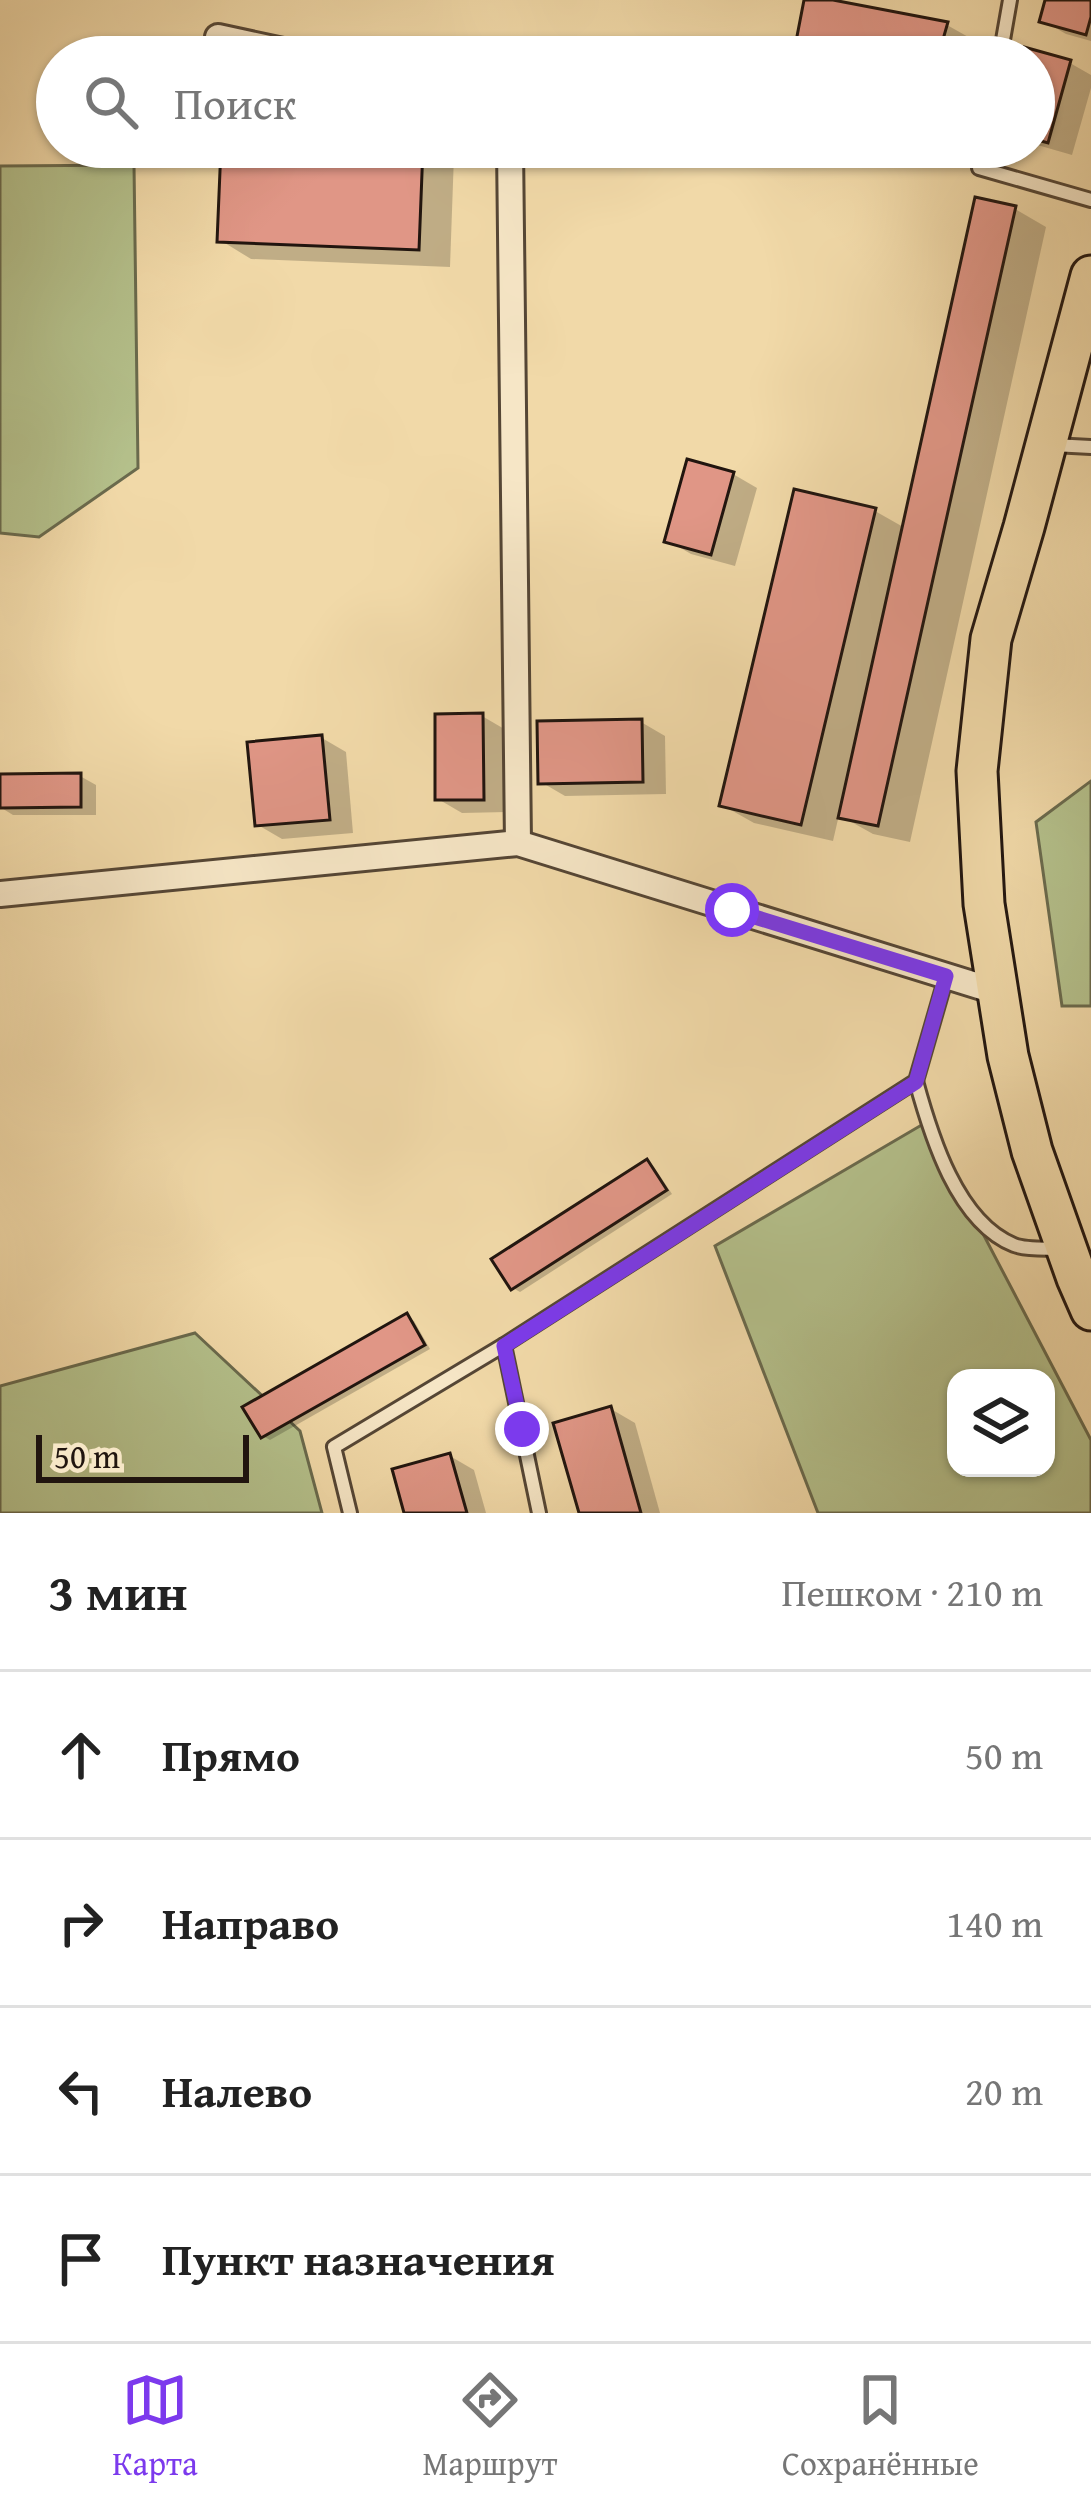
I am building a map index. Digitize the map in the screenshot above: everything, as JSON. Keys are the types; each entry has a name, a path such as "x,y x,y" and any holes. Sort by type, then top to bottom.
{"highway":[{"path":"1091,277 991,639 976,771 984,904 1008,1056 1027,1132 1091,1310"}],"street":[{"path":"510,168 518,843"},
{"path":"0,894 518,843 998,992"}],"lane":[{"path":"1004,36 1010,0"},
{"path":"980,168 1091,200"},
{"path":"1046,445 1091,447"},
{"path":"946,976 916,1082 932,1140 974,1217 1016,1246 1067,1250"},
{"path":"350,1513 334,1447 504,1346 916,1082"},
{"path":"504,1346 539,1513"}],"green space":[{"path":"0,166 134,168 138,468 39,537 0,533"},
{"path":"1091,781 1091,1006 1062,1006 1036,822"},
{"path":"925,1123 1054,1369 947,1369 947,1477 1055,1477 1055,1371 1091,1440 1091,1513 818,1513 715,1246"},
{"path":"195,1333 300,1431 322,1513 0,1513 0,1386"}],"building":[{"path":"804,0 833,0 948,22 944,36 797,36"},
{"path":"1045,0 1091,0 1086,35 1039,22"},
{"path":"1055,56 1071,60 1055,118"},
{"path":"220,168 422,168 419,250 217,242"},
{"path":"975,197 1016,206 878,826 838,818"},
{"path":"687,459 734,472 711,555 664,542"},
{"path":"794,489 876,508 801,825 719,806"},
{"path":"483,713 484,800 435,800 435,714"},
{"path":"642,719 643,782 538,784 537,721"},
{"path":"322,735 330,820 255,826 247,742"},
{"path":"81,773 81,807 0,808 0,774"},
{"path":"647,1159 667,1190 511,1290 491,1259"},
{"path":"407,1313 425,1345 261,1438 242,1407"},
{"path":"611,1406 641,1513 579,1513 553,1423"},
{"path":"450,1453 467,1513 404,1513 392,1469"}],"route":[{"path":"522,1429 504,1346 916,1082 946,976 732,910"}]}
